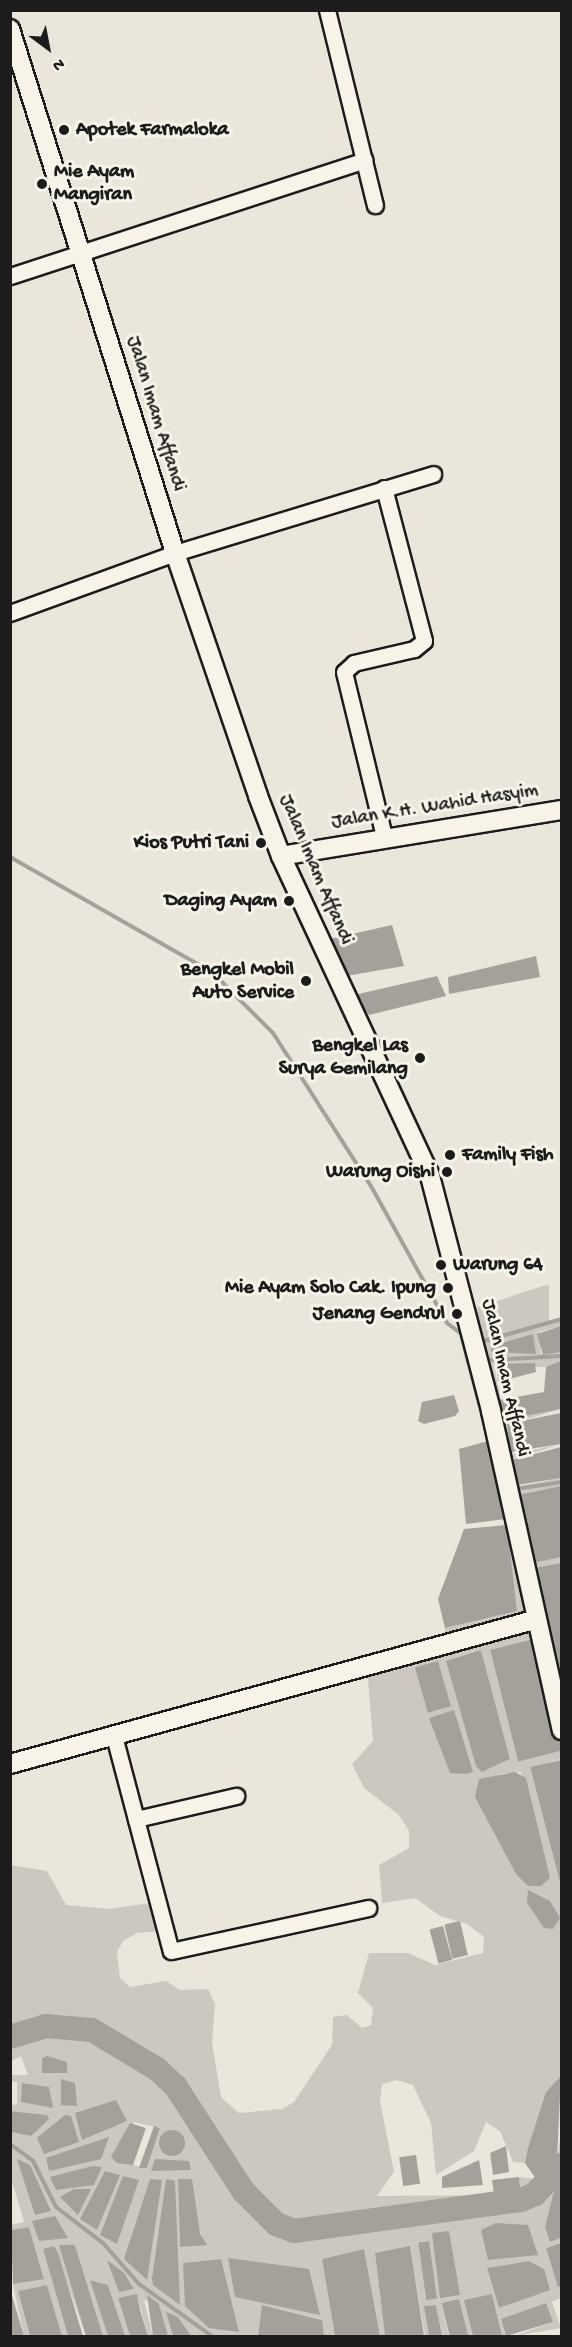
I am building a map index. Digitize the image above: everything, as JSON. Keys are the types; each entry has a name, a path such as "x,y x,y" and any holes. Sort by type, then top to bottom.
{"street":[{"path":"327,10 375,205"},
{"name":"Jalan Imam Affandi","path":"10,29 175,553 281,856 421,1151 473,1340 534,1620 561,1730"},
{"path":"10,276 81,255 364,160"},
{"path":"10,612 175,553 433,474"},
{"path":"384,488 424,641 414,649 354,663 344,672 384,836"},
{"name":"Jalan K.H. Wahid Hasyim","path":"281,856 384,836 561,810"},
{"path":"10,1764 534,1620"},
{"path":"114,1736 171,1951 368,1908"},
{"path":"136,1819 236,1796"}],"shaded area":[{"path":"392,925 404,966 346,976 330,939"},
{"path":"536,956 540,977 449,994 448,977"},
{"path":"437,976 446,996 369,1015 354,995"},
{"path":"549,1284 549,1323 561,1319 561,1326 539,1332 541,1354 561,1352 561,1361 546,1367 494,1366 505,1420 561,1409 506,1425 514,1454 561,1444 512,1460 520,1486 561,1478 561,1486 518,1495 533,1562 561,1557 561,1563 534,1568 561,1673 561,1759 530,1768 561,1886 561,2076 546,2092 525,2163 513,2162 500,2131 486,2122 474,2151 436,2175 431,2123 413,2085 397,2080 382,2084 380,2101 394,2172 377,2196 521,2195 519,2177 536,2179 557,2159 561,2133 561,2178 556,2180 550,2222 550,2242 561,2238 561,2243 546,2248 561,2286 561,2298 552,2302 561,2328 514,2336 553,2322 546,2303 501,2320 506,2336 502,2336 492,2294 465,2300 473,2336 466,2336 441,2303 449,2336 442,2336 436,2305 425,2306 429,2336 425,2336 410,2247 375,2253 385,2336 380,2336 364,2249 322,2259 335,2336 324,2336 321,2319 263,2305 259,2336 191,2336 167,2312 173,2336 168,2336 159,2304 144,2300 153,2336 148,2336 137,2295 118,2298 130,2336 125,2336 108,2285 91,2280 108,2336 103,2336 75,2245 60,2245 86,2336 54,2246 43,2249 68,2336 62,2336 47,2285 18,2291 30,2336 24,2336 11,2275 13,2284 44,2278 29,2227 11,2230 11,2225 24,2222 11,2178 11,2132 31,2136 47,2115 11,2111 11,2104 17,2105 17,2082 11,2081 10,2075 28,2075 21,2056 11,2061 11,1865 47,1871 66,1905 108,1909 151,1903 163,1931 137,1933 123,1941 117,1952 120,1978 130,1987 166,1981 180,1990 208,1989 215,2004 212,2042 221,2097 239,2113 282,2109 294,2102 332,2045 333,2017 347,2015 362,2028 371,2025 373,2008 358,1993 369,1953 408,1953 435,1965 483,1953 484,1937 467,1924 440,1916 415,1898 382,1903 379,1865 409,1848 409,1831 399,1815 364,1788 352,1764 373,1741 367,1667 445,1637 445,1628 517,1611 505,1511 459,1336 478,1341 466,1311","holes":["481,1650 510,1759 482,1772 446,1661","521,1772 550,1878 528,1886 494,1833 489,1814 500,1774","133,2122 160,2128 147,2168 133,2165","123,2176 138,2181 117,2244","178,2179 204,2240 180,2247 178,2180","428,2241 437,2298 426,2299 418,2242","221,2259 209,2328 183,2263","529,2261 544,2269 499,2308 487,2268"]},
{"path":"561,1326 561,1352 543,1355 537,1334"},
{"path":"533,1334 536,1354 491,1352 492,1346"},
{"path":"561,1361 561,1409 505,1420 499,1400 544,1392 546,1367"},
{"path":"535,1363 536,1372 498,1382 497,1364"},
{"path":"454,1395 459,1411 455,1416 424,1424 418,1421 422,1402"},
{"path":"561,1413 561,1444 510,1452 507,1424"},
{"path":"488,1441 506,1519 466,1524 459,1449"},
{"path":"561,1447 561,1478 517,1485 512,1460"},
{"path":"561,1486 561,1557 533,1563 518,1495"},
{"path":"507,1525 517,1611 445,1628 438,1599 464,1529"},
{"path":"561,1563 561,1673 534,1568"},
{"path":"534,1639 562,1751 518,1761 490,1650"},
{"path":"481,1650 510,1759 482,1772 476,1766 446,1661"},
{"path":"438,1661 451,1706 428,1713 415,1668"},
{"path":"454,1710 473,1772 467,1774 450,1773 429,1718"},
{"path":"562,1760 561,1886 530,1767"},
{"path":"515,1772 526,1778 550,1878 541,1886 528,1886 516,1874 475,1797 479,1779"},
{"path":"528,1890 550,1901 560,1918 553,1929 544,1928 527,1903"},
{"path":"460,1921 468,1955 452,1959 444,1925"},
{"path":"443,1926 452,1960 439,1963 429,1930"},
{"path":"47,2056 67,2062 67,2073 42,2073 42,2058"},
{"path":"561,2076 557,2159 536,2179 525,2163 528,2148 546,2092"},
{"path":"61,2079 75,2083 77,2106 61,2105"},
{"path":"22,2083 49,2087 53,2108 21,2102"},
{"path":"116,2100 127,2121 82,2140 75,2113"},
{"path":"10,2111 47,2115 49,2119 31,2136 11,2132"},
{"path":"65,2115 71,2116 79,2142 44,2154 37,2138"},
{"path":"130,2123 146,2128 133,2165 117,2163 111,2157"},
{"path":"154,2126 160,2128 147,2168 139,2168"},
{"path":"172,2130 181,2134 185,2143 181,2152 172,2156 163,2152 159,2143 163,2134"},
{"path":"109,2137 101,2159 49,2171 46,2158"},
{"path":"506,2146 509,2172 493,2175 490,2153"},
{"path":"416,2155 420,2184 403,2186 399,2157"},
{"path":"17,2159 30,2165 51,2211 35,2215"},
{"path":"155,2159 189,2161 191,2170 151,2171"},
{"path":"479,2160 483,2185 442,2188 442,2177"},
{"path":"93,2166 102,2167 94,2185 56,2190 50,2177"},
{"path":"105,2171 120,2175 97,2230 80,2219"},
{"path":"123,2176 139,2180 117,2244 100,2235"},
{"path":"519,2177 521,2195 494,2194 492,2180"},
{"path":"561,2178 561,2238 550,2242 545,2227 557,2179"},
{"path":"150,2179 162,2180 147,2280 124,2259"},
{"path":"166,2179 175,2181 180,2305 153,2285 152,2279"},
{"path":"178,2179 192,2179 200,2233 207,2245 180,2247"},
{"path":"74,2189 91,2189 78,2215 60,2197"},
{"path":"55,2216 68,2238 39,2241 32,2221"},
{"path":"496,2223 528,2225 538,2255 488,2260 481,2230"},
{"path":"29,2227 44,2279 13,2284 11,2230"},
{"path":"449,2231 460,2295 440,2298 432,2233"},
{"path":"429,2241 437,2298 426,2300 418,2243"},
{"path":"561,2243 561,2286 558,2287 546,2248"},
{"path":"59,2245 75,2245 103,2336 86,2336"},
{"path":"54,2246 83,2336 68,2336 43,2249"},
{"path":"410,2246 424,2336 385,2336 375,2253"},
{"path":"364,2249 380,2336 335,2336 322,2259"},
{"path":"228,2258 309,2269 320,2315 235,2297"},
{"path":"221,2259 239,2332 209,2328 185,2306 183,2263"},
{"path":"107,2260 124,2273 134,2289 119,2292"},
{"path":"529,2261 544,2269 550,2290 499,2308 487,2268"},
{"path":"90,2280 108,2285 125,2336 108,2336"},
{"path":"47,2285 62,2336 30,2336 18,2291"},
{"path":"11,2292 24,2336 11,2336"},
{"path":"137,2294 148,2336 130,2336 118,2298"},
{"path":"492,2294 502,2336 473,2336 464,2300"},
{"path":"147,2295 159,2304 168,2336 153,2336"},
{"path":"459,2299 468,2336 450,2336 442,2303"},
{"path":"546,2303 553,2322 506,2336 501,2319"},
{"path":"262,2305 322,2320 324,2336 258,2336"},
{"path":"436,2305 442,2336 429,2336 424,2306"},
{"path":"166,2312 178,2317 191,2336 173,2336"}],"waterway":[{"path":"10,857 213,973 273,1033 371,1186 447,1323 467,1338"},
{"path":"480,1342 562,1319"},
{"path":"483,1341 493,1385"},
{"path":"488,1360 562,1356"},
{"path":"515,1489 562,1482"},
{"path":"10,2037 45,2026 92,2030 157,2069 176,2087 244,2192 276,2224 294,2231 521,2200 535,2194 562,2165"},
{"path":"10,2144 33,2161 56,2207 103,2243 139,2284 212,2336"}],"place":[{"name":"Apotek Farmaloka","path":"64,130"},
{"name":"Mie Ayam Mangiran","path":"42,184"},
{"name":"Kios Putri Tani","path":"261,843"},
{"name":"Daging Ayam","path":"289,901"},
{"name":"Bengkel Mobil Auto Service","path":"306,981"},
{"name":"Bengkel Las Surya Gemilang","path":"420,1058"},
{"name":"Family Fish","path":"450,1155"},
{"name":"Warung Oishi","path":"447,1172"},
{"name":"Warung 64","path":"441,1265"},
{"name":"Mie Ayam Solo Cak. Ipung","path":"448,1288"},
{"name":"Jenang Gendrul","path":"457,1314"}]}
